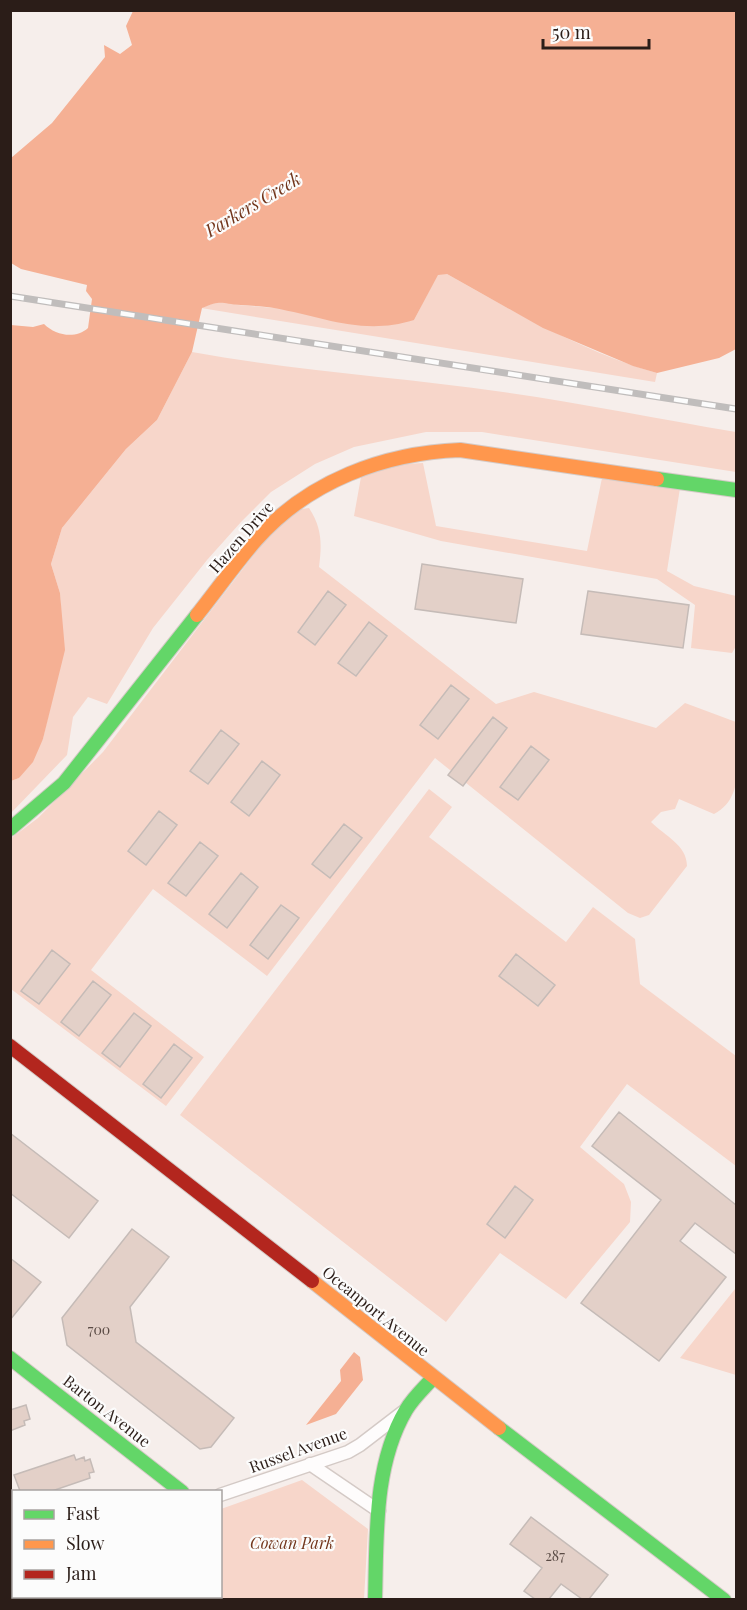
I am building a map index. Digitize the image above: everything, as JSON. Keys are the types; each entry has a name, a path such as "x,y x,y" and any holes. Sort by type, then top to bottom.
{"street":[{"name":"Hazen Drive","path":"10,829 64,783 257,539 293,504 331,482 384,460 414,453 453,450 736,490"},
{"name":"Oceanport Avenue","path":"10,1046 162,1162 433,1378 723,1599"},
{"name":"Barton Avenue","path":"12,1361 181,1490"},
{"name":"Russel Avenue","path":"222,1494 360,1446 406,1409 433,1378"},
{"path":"375,1599 385,1463 406,1409"},
{"path":"310,1464 380,1511"}],"green space":[{"path":"438,274 447,274 575,342 657,373 655,382 201,308 219,301 238,305 414,320"},
{"path":"192,352 269,364 503,392 736,432 736,472 482,432 426,432 354,447 315,464 271,492 207,560 153,628 107,704 88,697 73,717 67,755 11,813 11,781 19,778 43,739 52,699 61,608 60,593 51,564 62,528 126,449 157,420"},
{"path":"423,463 436,526 587,551 602,478 680,488 667,571 694,586 736,596 736,646 732,653 691,648 695,605 657,579 441,541 354,516 361,477 391,465"},
{"path":"309,508 320,536 319,567 496,704 534,692 656,728 685,703 736,722 738,761 735,786 731,797 714,814 679,799 675,809 661,812 651,822 679,847 687,866 649,915 640,918 628,913 435,758 267,976 153,889 91,970 204,1057 166,1106 11,989 10,839 38,818 103,752 268,536 294,510"},
{"path":"429,789 452,807 429,837 566,942 593,907 635,939 640,984 736,1056 736,1166 627,1084 580,1147 624,1184 631,1202 630,1222 566,1299 500,1253 446,1322 180,1115"},
{"path":"735,1289 736,1375 680,1358"},
{"name":"Cowan Park","path":"302,1480 368,1529 364,1599 11,1599 12,1582 12,1598 222,1598 222,1509"}],"water":[{"name":"Parkers Creek","path":"133,11 736,11 736,349 719,358 657,373 633,366 543,328 447,274 438,275 414,320 395,324 360,326 262,306 222,303 202,308 192,352 157,420 126,449 62,528 51,564 60,593 65,650 43,739 33,762 19,778 11,781 11,325 33,327 44,324 66,335 78,334 88,328 92,299 86,291 87,285 21,269 11,263 11,158 52,123 105,57 104,45 120,54 132,45 126,26"},
{"path":"354,1352 360,1357 363,1380 336,1414 306,1425 341,1381 340,1370"}],"building":[{"path":"422,564 523,579 516,623 415,609"},
{"path":"328,591 346,605 315,645 298,632"},
{"path":"588,591 689,605 683,648 581,634"},
{"path":"369,622 387,636 356,676 338,663"},
{"path":"451,685 469,699 438,739 420,725"},
{"path":"493,717 507,728 463,786 448,775"},
{"path":"221,730 239,744 208,784 190,771"},
{"path":"531,746 549,760 518,800 500,787"},
{"path":"262,761 280,775 249,816 231,802"},
{"path":"159,811 177,825 146,865 128,851"},
{"path":"344,824 362,838 330,878 312,864"},
{"path":"200,842 218,856 186,896 168,883"},
{"path":"241,873 258,887 227,928 209,914"},
{"path":"281,905 299,918 268,959 250,945"},
{"path":"52,950 70,964 39,1004 21,991"},
{"path":"516,954 555,985 538,1006 499,976"},
{"path":"93,981 111,995 79,1036 61,1022"},
{"path":"134,1013 151,1026 120,1067 102,1053"},
{"path":"174,1044 192,1058 161,1098 143,1084"},
{"path":"619,1112 736,1205 736,1254 695,1223 680,1241 726,1277 659,1361 581,1303 661,1200 592,1146"},
{"path":"10,1133 98,1201 69,1238 10,1193"},
{"path":"515,1186 533,1200 505,1238 487,1224"},
{"path":"132,1229 169,1257 130,1307 136,1342 234,1418 211,1447 200,1449 67,1345 62,1318"},
{"path":"10,1258 41,1282 10,1320"},
{"path":"26,1405 30,1419 24,1421 25,1425 10,1431 10,1410"},
{"path":"74,1455 76,1460 84,1457 85,1461 90,1459 94,1472 89,1473 90,1478 55,1490 20,1490 14,1475"},
{"path":"531,1517 608,1575 589,1599 582,1599 561,1584 549,1599 535,1599 524,1591 542,1568 510,1544"}],"railway":[{"path":"10,296 736,409"}],"traffic: fast":[{"path":"657,479 736,490"},
{"path":"10,829 64,783 197,615"},
{"path":"10,1358 179,1490"},
{"path":"375,1600 379,1502 388,1454 395,1432 406,1410 433,1378"},
{"path":"499,1428 724,1600"}],"traffic: slow":[{"path":"197,615 248,549 277,519 299,501 323,486 376,464 432,452 460,450 657,479"},
{"path":"312,1281 499,1428"}],"traffic: jam":[{"path":"10,1046 312,1281"}]}
